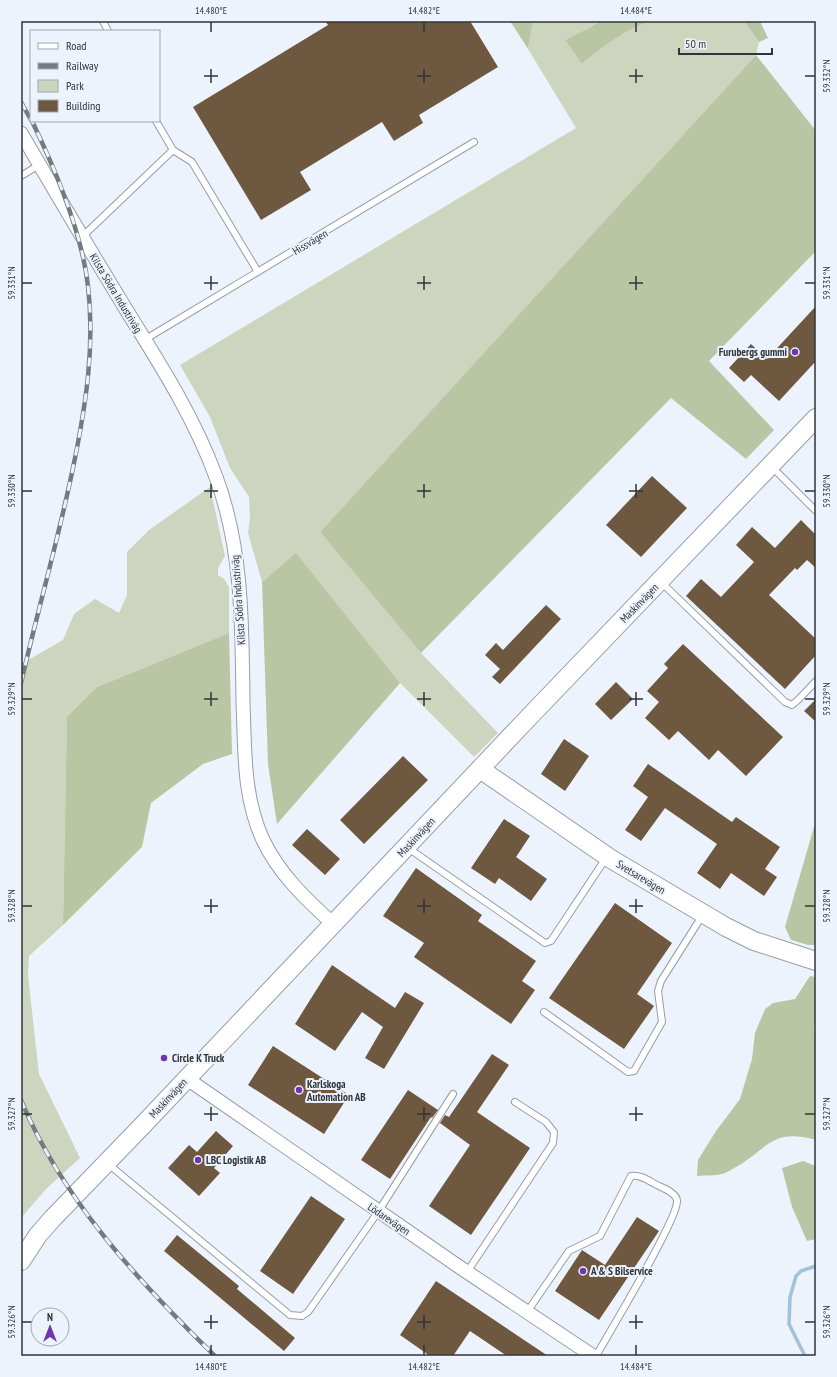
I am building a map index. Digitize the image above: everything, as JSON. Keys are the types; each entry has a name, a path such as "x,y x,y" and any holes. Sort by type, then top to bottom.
{"street":[{"name":"Kilsta Södra Industriväg","path":"21,133 190,417 217,478 232,533 240,584 245,764 248,792 254,818 263,841 285,875 303,896 333,924"},
{"name":"Maskinvägen","path":"21,1261 38,1236 186,1078 770,466 812,425"},
{"name":"Svetsarevägen","path":"480,769 533,807 608,856 703,914 754,940 816,961"},
{"name":"Lödarevägen","path":"186,1078 378,1212 593,1356"}],"lane":[{"path":"103,21 108,30"},
{"path":"157,122 173,150 192,162 258,272"},
{"name":"Hissvägen","path":"144,340 474,142"},
{"path":"82,237 173,150"},
{"path":"21,176 39,165"},
{"path":"770,466 816,511"},
{"path":"660,581 785,702 792,705 816,681"},
{"path":"407,847 545,943 551,941 608,856"},
{"path":"544,1012 628,1072 634,1071 662,1022 658,991 661,982 703,914"},
{"path":"107,1163 290,1315 302,1316 308,1312 378,1212 453,1094"},
{"path":"467,1272 553,1143 554,1132 546,1122 515,1102"},
{"path":"527,1312 569,1251 600,1236 631,1176 636,1175 664,1188 675,1196 677,1202 668,1228 596,1356"}],"green space":[{"path":"510,21 533,21 528,49"},
{"path":"533,21 602,21 565,40 582,64 615,39 632,29 651,21 744,21 759,42 756,55 320,532 421,653 498,733 474,757 400,683 296,554 262,582 248,533 250,517 249,497 230,468 210,417 180,365 576,128 528,49"},
{"path":"602,21 651,21 632,29 615,39 582,64 565,40"},
{"path":"744,21 760,21 768,38 759,42"},
{"path":"756,55 816,131 816,251 709,361 774,430 746,459 671,398 421,653 320,532"},
{"path":"210,487 225,556 218,568 218,575 224,579 229,587 229,633 97,687 67,718 63,925 29,956 28,975 39,1074 80,1158 46,1189 21,1218 21,664 63,640 74,614 95,599 119,613 127,595 127,552 149,530"},
{"path":"296,553 400,683 277,824 268,764 262,582"},
{"path":"229,633 232,754 203,764 151,803 142,847 63,925 67,717 97,687"},
{"path":"816,820 816,945 808,945 791,940 785,927"},
{"path":"810,976 816,977 816,1021 814,1025 816,1050 816,1140 789,1136 780,1138 726,1173 697,1176 698,1160 716,1131 740,1099 752,1059 755,1033 765,1009 773,1003 795,999"},
{"path":"803,1161 816,1166 816,1239 807,1241 792,1207 782,1168"}],"building":[{"path":"325,21 470,21 498,67 419,115 423,123 394,141 382,122 300,172 311,190 261,220 193,107 328,25"},
{"name":"Furubergs gummi","path":"816,306 816,361 779,401 751,375 744,382 729,368 751,344 767,359"},
{"path":"652,476 687,508 641,557 606,525"},
{"path":"801,520 816,535 816,568 807,560 797,570 795,568 769,595 816,639 816,655 785,689 686,596 701,579 721,597 754,562 736,545 752,527 775,548"},
{"path":"546,605 561,619 500,684 492,677 500,669 485,655 496,643 503,650"},
{"path":"683,644 783,737 746,776 718,750 709,760 678,731 669,740 645,718 659,702 647,691 668,668 664,664"},
{"path":"616,682 633,699 611,720 595,704"},
{"path":"816,699 816,722 804,711"},
{"path":"564,739 589,756 565,791 541,774"},
{"path":"403,756 428,780 364,844 340,820"},
{"path":"648,764 732,822 736,817 780,847 765,869 777,877 764,896 731,873 720,889 697,873 717,844 665,808 641,841 625,830 648,797 633,786"},
{"path":"504,819 530,836 516,857 547,879 531,901 499,878 495,884 471,868"},
{"path":"307,829 340,859 325,875 292,845"},
{"path":"416,868 482,915 478,921 536,961 522,981 535,990 511,1024 414,957 424,943 383,916"},
{"path":"615,903 672,943 637,994 654,1006 624,1049 549,998"},
{"path":"332,965 395,1008 405,992 424,1003 384,1069 365,1058 383,1027 362,1012 335,1051 295,1024"},
{"name":"Karlskoga Automation AB","path":"273,1046 349,1095 324,1134 248,1085"},
{"path":"492,1054 509,1065 477,1112 530,1148 471,1235 429,1206 470,1145 440,1123 445,1115 449,1117"},
{"path":"408,1090 438,1110 432,1118 431,1117 390,1179 361,1160"},
{"name":"LBC Logistik AB","path":"216,1131 233,1146 214,1168 220,1173 199,1196 168,1168 189,1145 197,1152"},
{"path":"311,1196 345,1219 293,1294 260,1271"},
{"path":"637,1217 659,1231 599,1320 555,1291 582,1250 605,1265"},
{"path":"177,1235 239,1286 237,1289 295,1338 284,1351 164,1251"},
{"path":"436,1281 548,1356 507,1356 470,1331 453,1356 430,1356 400,1335"}],"waterway":[{"path":"805,1356 789,1324 790,1297 796,1276 801,1271 816,1266"}],"railway":[{"path":"21,102 30,118"},
{"path":"21,683 62,518 74,463 86,397 90,353 90,308 88,286 80,244 74,223 50,159 32,122"},
{"path":"21,1100 38,1136 80,1205 131,1269 158,1299 215,1356"}],"place":[{"name":"Furubergs gummi","path":"795,352"},
{"name":"Circle K Truck","path":"164,1058"},
{"name":"Karlskoga Automation AB","path":"299,1090"},
{"name":"LBC Logistik AB","path":"198,1160"},
{"name":"A & S Bilservice","path":"583,1271"}]}
